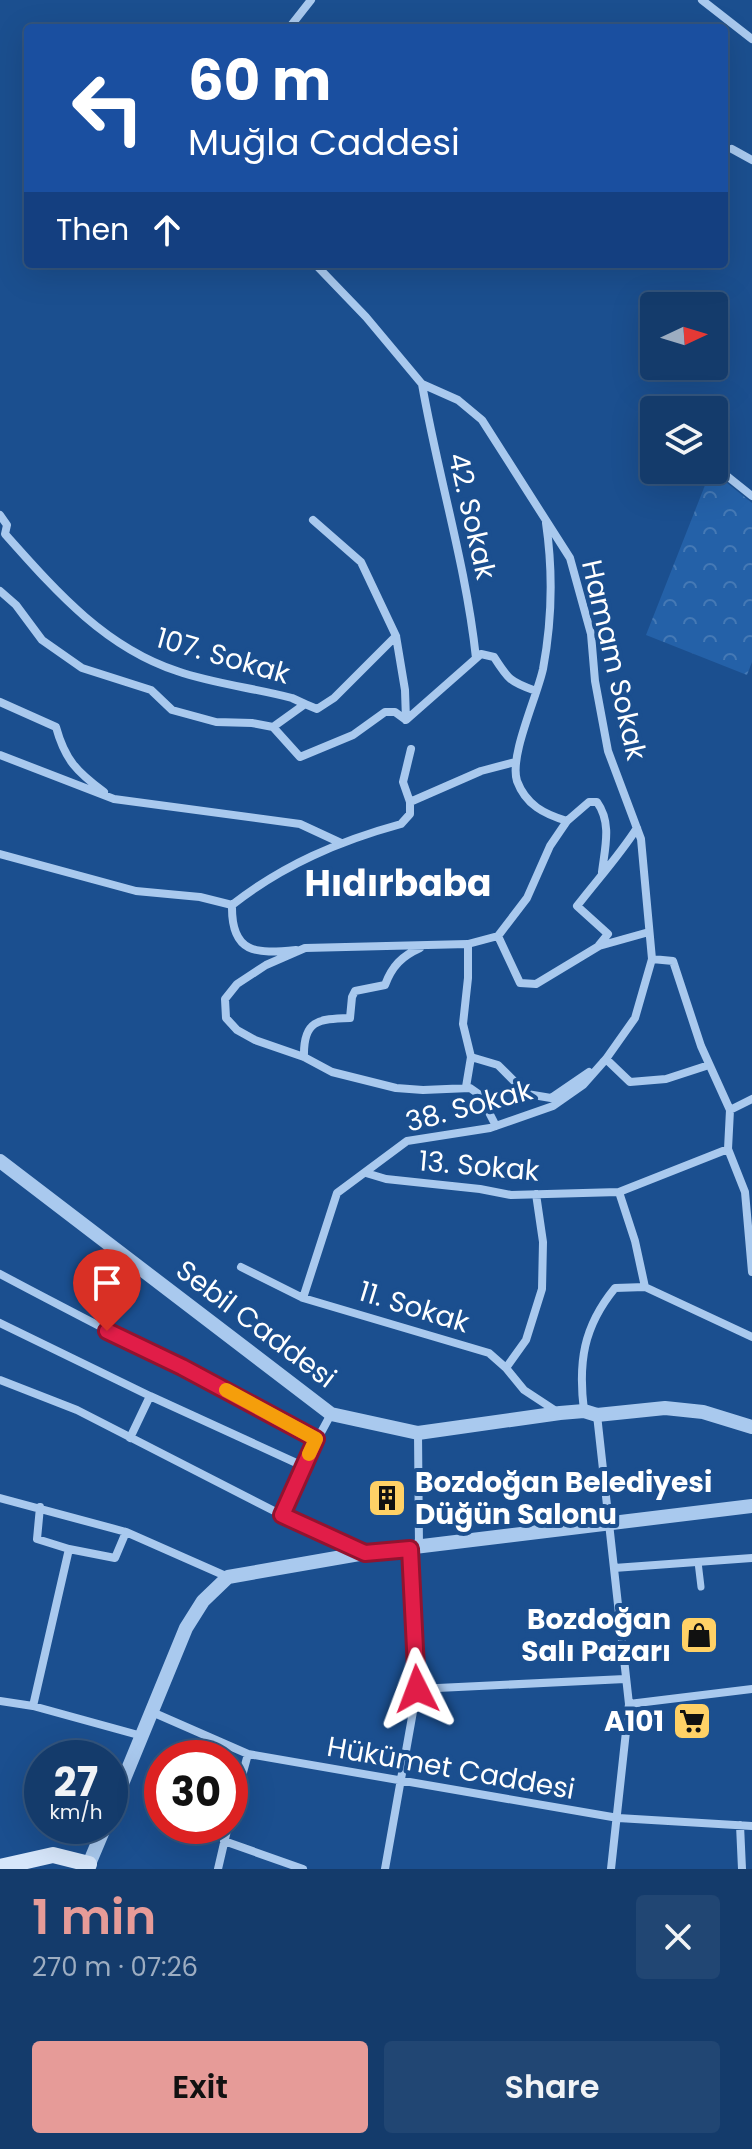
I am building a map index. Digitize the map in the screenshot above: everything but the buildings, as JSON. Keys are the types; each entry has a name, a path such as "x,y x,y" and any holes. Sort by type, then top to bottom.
{"main road":[{"path":"0,1867 53,1855 88,1866"}],"street":[{"path":"292,24 311,0"},
{"path":"702,0 752,39"},
{"path":"732,149 752,160"},
{"name":"Hamam Sokak","path":"319,268 366,317 422,384 458,400 482,420 570,558 591,634 595,681 608,751 644,852 652,959"},
{"name":"42. Sokak","path":"422,384 465,574 476,658"},
{"path":"728,477 752,496"},
{"name":"107. Sokak","path":"0,515 7,525 2,536 59,594 108,637 178,672 292,698 305,704"},
{"path":"313,520 361,562 396,636 405,690 406,720"},
{"path":"546,520 552,560 542,672 515,762 516,779 527,801 548,815 567,821"},
{"path":"0,591 16,605 42,640 82,668 151,690 172,710 216,722 273,727 300,757 353,735 385,712 395,712 406,720"},
{"path":"273,727 305,704 317,709 334,698 396,636"},
{"path":"406,720 481,654 494,657 505,677 515,684 536,691"},
{"path":"0,702 56,727 68,760 83,776 114,799"},
{"path":"0,854 136,891 200,897 232,905 273,876 321,850 401,824 410,814 410,802 403,782 411,749"},
{"path":"0,755 114,799 300,824 341,843"},
{"path":"410,802 481,771 515,762"},
{"path":"232,905 231,926 240,941 252,950 264,953 305,948 468,944 498,936 527,898 550,846 567,821 589,802 597,802 605,813 607,835 602,872"},
{"path":"599,946 608,934 577,906 637,828"},
{"path":"498,936 520,983 536,984 599,946 649,932"},
{"path":"466,1087 471,1057 463,1024 468,944"},
{"path":"304,1057 304,1039 313,1024 324,1019 350,1018 355,991 385,985 394,966 406,955 424,946"},
{"path":"305,948 266,965 237,984 225,999 226,1018 237,1030 332,1072 396,1088 466,1087 480,1095 496,1126"},
{"path":"652,959 673,961 709,1065 730,1110 728,1149 748,1192 752,1272"},
{"name":"38. Sokak","path":"366,1173 407,1141 496,1126 553,1106 583,1085 635,1018 652,959"},
{"path":"471,1057 498,1065 527,1094 551,1098 606,1059 630,1082 666,1079 709,1065"},
{"path":"730,1110 752,1099"},
{"name":"13. Sokak","path":"366,1173 431,1186 480,1189 511,1195 619,1192 728,1149"},
{"name":"Sebil Caddesi","path":"0,1161 331,1414 418,1433 560,1413 665,1408 703,1412 752,1427"},
{"path":"303,1298 337,1193 366,1173"},
{"path":"619,1192 635,1241 645,1287"},
{"path":"506,1368 526,1340 542,1289 543,1242 536,1194"},
{"name":"11. Sokak","path":"241,1267 303,1298 489,1353 524,1390 560,1413"},
{"path":"0,1274 316,1439"},
{"path":"611,1869 629,1704 609,1521 581,1369 584,1346 599,1308 615,1288 645,1287 752,1337"},
{"path":"0,1323 303,1466"},
{"path":"0,1380 77,1410 282,1515 365,1553"},
{"path":"130,1438 150,1396"},
{"path":"282,1515 316,1439 331,1414"},
{"path":"385,1869 417,1689 415,1549 418,1433"},
{"path":"0,1498 126,1532 228,1577 365,1553 752,1506"},
{"path":"40,1507 37,1539 69,1549 115,1558 126,1532"},
{"path":"33,1706 69,1549"},
{"path":"614,1568 752,1558"},
{"path":"698,1562 701,1587"},
{"path":"128,1770 186,1628 203,1601 228,1577"},
{"path":"417,1689 625,1679"},
{"path":"629,1704 752,1689"},
{"path":"0,1701 33,1706 142,1736"},
{"name":"Hükümet Caddesi","path":"152,1712 216,1740"},
{"name":"Hükümet Caddesi","path":"248,1754 618,1818 752,1826"},
{"path":"740,1825 742,1869"},
{"path":"88,1866 97,1844"},
{"path":"218,1869 223,1844"},
{"path":"232,1844 303,1869"}],"green space":[{"path":"705,484 728,484 752,503 752,662 747,675 646,635"}],"slow traffic":[{"path":"226,1390 316,1439 309,1454"}],"place":[{"name":"Bozdoğan Belediyesi Düğün Salonu","path":"387,1498"},
{"name":"Bozdoğan Salı Pazarı","path":"699,1635"},
{"name":"A101","path":"692,1721"}],"district":[{"name":"Hıdırbaba","path":"398,883"}],"route":[{"path":"107,1331 182,1367 316,1439 282,1515 365,1553 410,1549 417,1689"}]}
